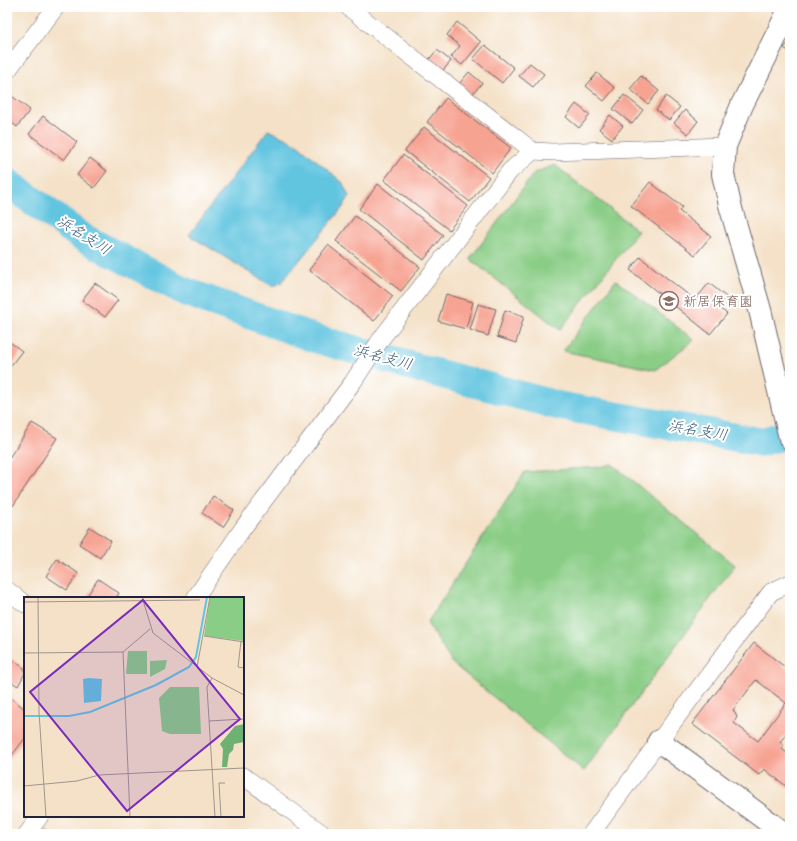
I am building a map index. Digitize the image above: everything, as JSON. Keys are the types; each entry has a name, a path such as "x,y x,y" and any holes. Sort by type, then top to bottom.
{"street":[{"path":"7,71 56,7"},
{"path":"348,7 533,151 553,152 724,146"},
{"path":"788,429 760,310 730,205 723,174 724,146 742,105 790,8"},
{"path":"196,597 243,528 353,382 381,339 510,171 533,151"},
{"path":"591,834 771,592 790,583"},
{"path":"7,590 24,603"},
{"path":"659,741 785,834"},
{"path":"244,777 324,834"},
{"path":"27,834 39,817"}],"green space":[{"path":"555,165 638,231 560,330 470,259 534,173"},
{"path":"616,280 694,340 655,370 563,351"},
{"path":"612,464 735,565 584,771 452,663 427,623 525,472 600,467"}],"water":[{"path":"268,130 297,144 342,182 349,197 343,207 281,283 272,286 189,235"}],"building":[{"path":"457,22 481,42 462,65 451,57 460,46 447,35"},
{"path":"790,41 790,52 784,48"},
{"path":"485,45 514,68 502,83 473,59"},
{"path":"437,50 451,61 440,74 426,63"},
{"path":"530,63 544,74 533,87 519,76"},
{"path":"469,72 482,83 471,96 458,85"},
{"path":"597,73 615,88 604,101 586,86"},
{"path":"641,76 659,91 648,104 630,89"},
{"path":"8,93 30,110 17,127 7,119"},
{"path":"624,95 643,110 632,124 613,109"},
{"path":"666,96 680,107 669,120 656,110"},
{"path":"446,98 511,148 492,173 427,122"},
{"path":"576,104 590,115 579,128 566,117"},
{"path":"685,110 698,121 688,134 674,123"},
{"path":"610,115 623,126 612,139 599,129"},
{"path":"43,116 77,142 64,160 29,134"},
{"path":"424,127 489,177 470,202 405,151"},
{"path":"403,155 468,206 449,230 384,180"},
{"path":"90,158 107,171 94,188 77,175"},
{"path":"650,182 682,207 679,211 711,236 695,255 631,206"},
{"path":"378,184 443,235 424,260 359,209"},
{"path":"355,216 420,267 401,291 336,241"},
{"path":"328,245 393,296 374,321 309,270"},
{"path":"640,257 695,300 709,283 726,297 718,307 727,314 710,334 630,270"},
{"path":"95,283 118,300 105,317 82,300"},
{"path":"446,294 473,302 466,329 438,321"},
{"path":"478,304 496,309 488,336 470,330"},
{"path":"505,310 524,316 516,343 497,337"},
{"path":"7,340 22,351 9,368 7,367"},
{"path":"32,423 57,438 13,506 7,503 7,461"},
{"path":"213,496 234,510 223,527 202,513"},
{"path":"90,527 111,541 100,558 79,544"},
{"path":"57,559 78,573 67,590 46,576"},
{"path":"98,579 119,593 117,597 87,596"},
{"path":"754,643 790,671 790,737 786,734 780,742 783,744 782,749 790,755 790,789 764,769 759,775 692,724","holes":["756,680 786,703 758,741 734,723 737,717 733,710"]},
{"path":"7,655 24,668 24,675 18,686 7,679"},
{"path":"7,695 24,708 24,739 7,762"},
{"path":"44,829 50,834 40,834"}],"waterway":[{"name":"浜名支川","path":"7,182 82,237 186,292 314,338 407,365 560,406 761,442 790,434"}],"place":[{"name":"新居保育園","path":"669,301"}]}
